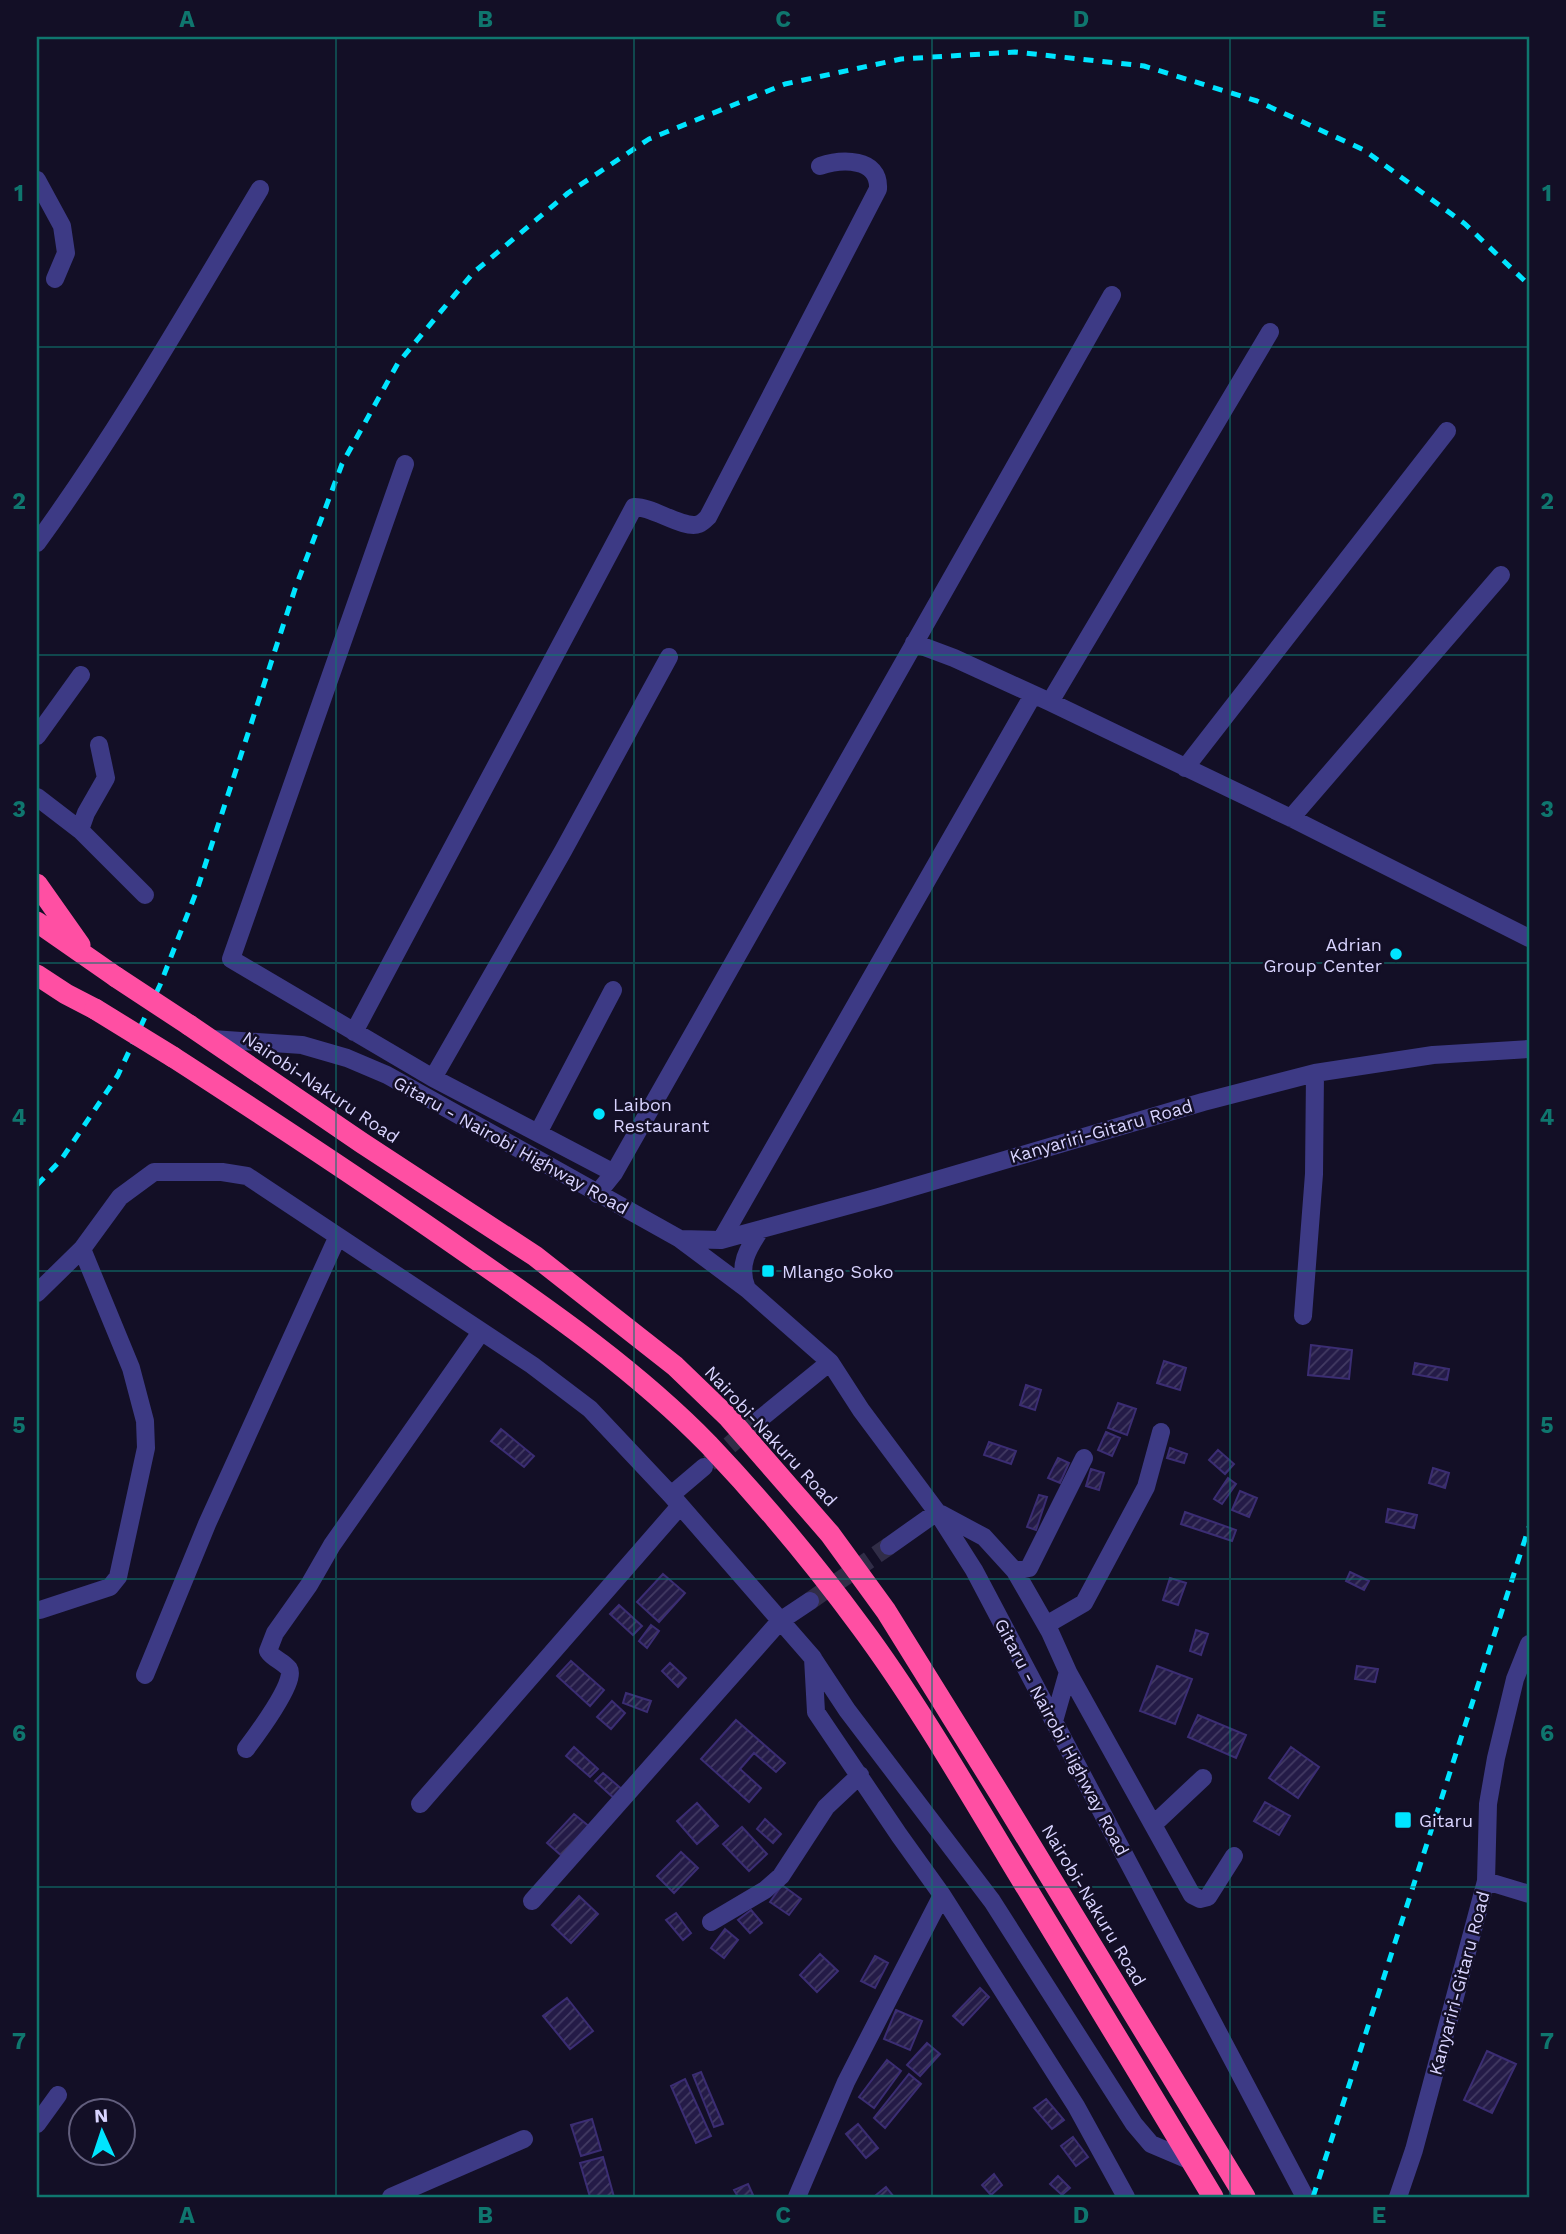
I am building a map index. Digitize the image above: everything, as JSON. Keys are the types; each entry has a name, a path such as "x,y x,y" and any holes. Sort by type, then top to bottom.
{"highway":[{"path":"37,884 86,955"},
{"name":"Nairobi-Nakuru Road","path":"37,922 362,1143 535,1256 675,1366 729,1418 830,1534 886,1611 1240,2188"},
{"path":"37,975 173,1057 360,1179 514,1286 586,1338 652,1392 707,1443 799,1548 862,1629 976,1804 1213,2197"},
{"path":"37,990 66,994"}],"street":[{"path":"354,1032 634,507 651,510 690,525 698,524 708,517 878,189 877,175 872,168 836,160 820,166"},
{"path":"37,180 62,226 66,253 55,279"},
{"path":"37,543 135,397 260,189"},
{"path":"597,1194 614,1172 1112,295"},
{"path":"721,1240 1041,698 1270,332"},
{"path":"1185,768 1447,431"},
{"path":"405,464 232,959 433,1078 614,1172"},
{"path":"1291,818 1500,575"},
{"path":"914,643 954,658 1041,698 1291,818 1529,938"},
{"path":"433,1078 563,851 669,657"},
{"path":"37,736 81,675"},
{"path":"80,830 86,813 106,778 99,746"},
{"path":"37,797 80,830 145,895"},
{"path":"538,1133 614,990"},
{"name":"Gitaru - Nairobi Highway Road","path":"212,1040 302,1045 347,1058 387,1075 680,1239 747,1289 830,1362 861,1410 937,1512 974,1570 1305,2197"},
{"name":"Kanyariri-Gitaru Road","path":"680,1239 721,1240 1203,1101 1315,1073 1433,1055 1529,1049"},
{"path":"1303,1316 1314,1174 1315,1073"},
{"path":"37,1293 82,1249 120,1197 154,1172 222,1172 247,1176 532,1365 590,1409 676,1500 813,1658 847,1710 992,1900 1135,2124 1151,2144 1191,2161"},
{"path":"747,1289 742,1277 743,1262 748,1247 761,1229"},
{"path":"145,1675 207,1524 337,1238"},
{"path":"40,1610 110,1587 115,1582 146,1448 145,1421 131,1368 82,1249"},
{"path":"247,1749 285,1690 290,1676 289,1669 268,1651 275,1633 309,1585 332,1545 481,1332"},
{"path":"760,1419 830,1362"},
{"path":"1046,1625 1084,1603 1146,1487 1161,1432"},
{"path":"1015,1571 1029,1568 1067,1497 1084,1458"},
{"path":"420,1804 704,1467"},
{"path":"889,1546 937,1512 984,1537 1015,1571 1192,1895 1200,1899 1208,1897 1234,1856"},
{"path":"533,1901 779,1620 810,1601"},
{"name":"Kanyariri-Gitaru Road","path":"1398,2197 1424,2113 1486,1881 1488,1804 1494,1769 1515,1679 1529,1644"},
{"path":"813,1658 816,1712 942,1895 1076,2106 1126,2197"},
{"path":"1054,1721 1068,1672"},
{"path":"711,1922 765,1890 781,1876 826,1807 860,1775"},
{"path":"1154,1824 1203,1778"},
{"path":"1486,1881 1529,1894"},
{"path":"797,2197 846,2082 942,1895"},
{"path":"37,2124 58,2095"},
{"path":"391,2197 524,2139"}],"building":[{"path":"1311,1345 1352,1350 1349,1379 1308,1375"},
{"path":"1164,1361 1186,1368 1180,1390 1157,1383"},
{"path":"1415,1363 1449,1369 1447,1380 1413,1374"},
{"path":"1026,1385 1041,1390 1035,1410 1020,1405"},
{"path":"1118,1403 1136,1409 1127,1435 1108,1428"},
{"path":"501,1429 534,1456 524,1467 491,1441"},
{"path":"1106,1432 1120,1438 1112,1456 1098,1450"},
{"path":"989,1442 1016,1451 1011,1464 984,1455"},
{"path":"1170,1448 1187,1454 1184,1463 1167,1458"},
{"path":"1218,1450 1234,1464 1225,1474 1209,1460"},
{"path":"1058,1458 1069,1463 1060,1483 1048,1478"},
{"path":"1433,1468 1449,1473 1445,1488 1429,1483"},
{"path":"1091,1469 1104,1473 1099,1490 1086,1486"},
{"path":"1228,1478 1236,1484 1222,1504 1214,1499"},
{"path":"1240,1491 1257,1498 1249,1517 1232,1510"},
{"path":"1039,1495 1047,1497 1036,1530 1027,1527"},
{"path":"1388,1509 1417,1515 1414,1528 1386,1522"},
{"path":"1185,1512 1236,1530 1232,1541 1181,1524"},
{"path":"1350,1572 1369,1581 1364,1590 1346,1581"},
{"path":"663,1574 685,1593 659,1622 637,1602"},
{"path":"1170,1578 1186,1583 1178,1605 1163,1600"},
{"path":"619,1605 642,1626 633,1635 610,1614"},
{"path":"651,1625 659,1631 647,1648 639,1641"},
{"path":"1196,1630 1208,1634 1201,1655 1190,1651"},
{"path":"571,1661 604,1690 590,1706 557,1676"},
{"path":"670,1663 686,1678 678,1687 662,1671"},
{"path":"1157,1666 1192,1679 1175,1724 1140,1711"},
{"path":"1357,1666 1378,1669 1375,1682 1355,1679"},
{"path":"626,1693 651,1701 647,1712 623,1703"},
{"path":"612,1701 625,1713 611,1729 597,1717"},
{"path":"1198,1715 1246,1735 1236,1758 1188,1737"},
{"path":"736,1720 785,1763 776,1772 754,1753 740,1769 761,1788 749,1802 701,1759"},
{"path":"574,1747 598,1769 590,1777 566,1756"},
{"path":"1291,1747 1319,1767 1298,1798 1269,1778"},
{"path":"603,1773 624,1791 616,1800 595,1781"},
{"path":"1265,1802 1290,1816 1279,1835 1254,1821"},
{"path":"697,1803 718,1826 697,1844 677,1821"},
{"path":"574,1814 590,1827 563,1857 547,1843"},
{"path":"765,1819 781,1834 773,1843 757,1829"},
{"path":"742,1827 767,1854 749,1871 723,1844"},
{"path":"681,1852 698,1868 674,1893 657,1876"},
{"path":"782,1885 801,1899 789,1915 770,1902"},
{"path":"579,1896 598,1914 571,1943 552,1925"},
{"path":"751,1910 762,1923 750,1933 738,1920"},
{"path":"676,1913 691,1933 683,1940 666,1920"},
{"path":"725,1929 738,1940 724,1958 711,1948"},
{"path":"820,1954 838,1971 817,1992 800,1975"},
{"path":"875,1956 888,1963 875,1988 861,1981"},
{"path":"980,1988 989,1997 963,2025 953,2016"},
{"path":"567,1998 593,2031 570,2049 543,2016"},
{"path":"896,2010 922,2021 910,2050 884,2039"},
{"path":"927,2043 940,2054 920,2076 907,2065"},
{"path":"1487,2051 1516,2064 1492,2113 1464,2100"},
{"path":"887,2060 901,2071 874,2108 859,2097"},
{"path":"701,2072 723,2124 714,2127 693,2075"},
{"path":"909,2074 921,2084 885,2128 874,2118"},
{"path":"685,2079 711,2136 696,2143 671,2086"},
{"path":"1046,2099 1064,2120 1052,2129 1034,2108"},
{"path":"592,2119 601,2150 581,2156 571,2125"},
{"path":"858,2124 878,2148 866,2158 846,2134"},
{"path":"1073,2137 1088,2157 1076,2166 1061,2146"},
{"path":"603,2157 614,2197 590,2197 580,2163"},
{"path":"994,2174 1002,2185 991,2195 982,2185"},
{"path":"1058,2176 1070,2188 1062,2195 1050,2184"},
{"path":"748,2184 753,2195 738,2197 734,2190"},
{"path":"886,2187 894,2197 876,2195"}],"tunnel":[{"path":"709,1463 760,1419"},
{"path":"810,1601 889,1546"}],"railway":[{"path":"37,1185 61,1160 118,1075 160,985 197,890 295,589 342,464 398,363 473,273 568,193 649,139 785,84 901,59 1015,52 1144,66 1257,101 1364,150 1465,224 1529,285"},
{"path":"1313,2197 1529,1527"}],"place":[{"name":"Adrian Group Center","path":"1396,954"},
{"name":"Laibon Restaurant","path":"599,1114"},
{"name":"Mlango Soko","path":"768,1271"},
{"name":"Gitaru","path":"1403,1820"}]}
